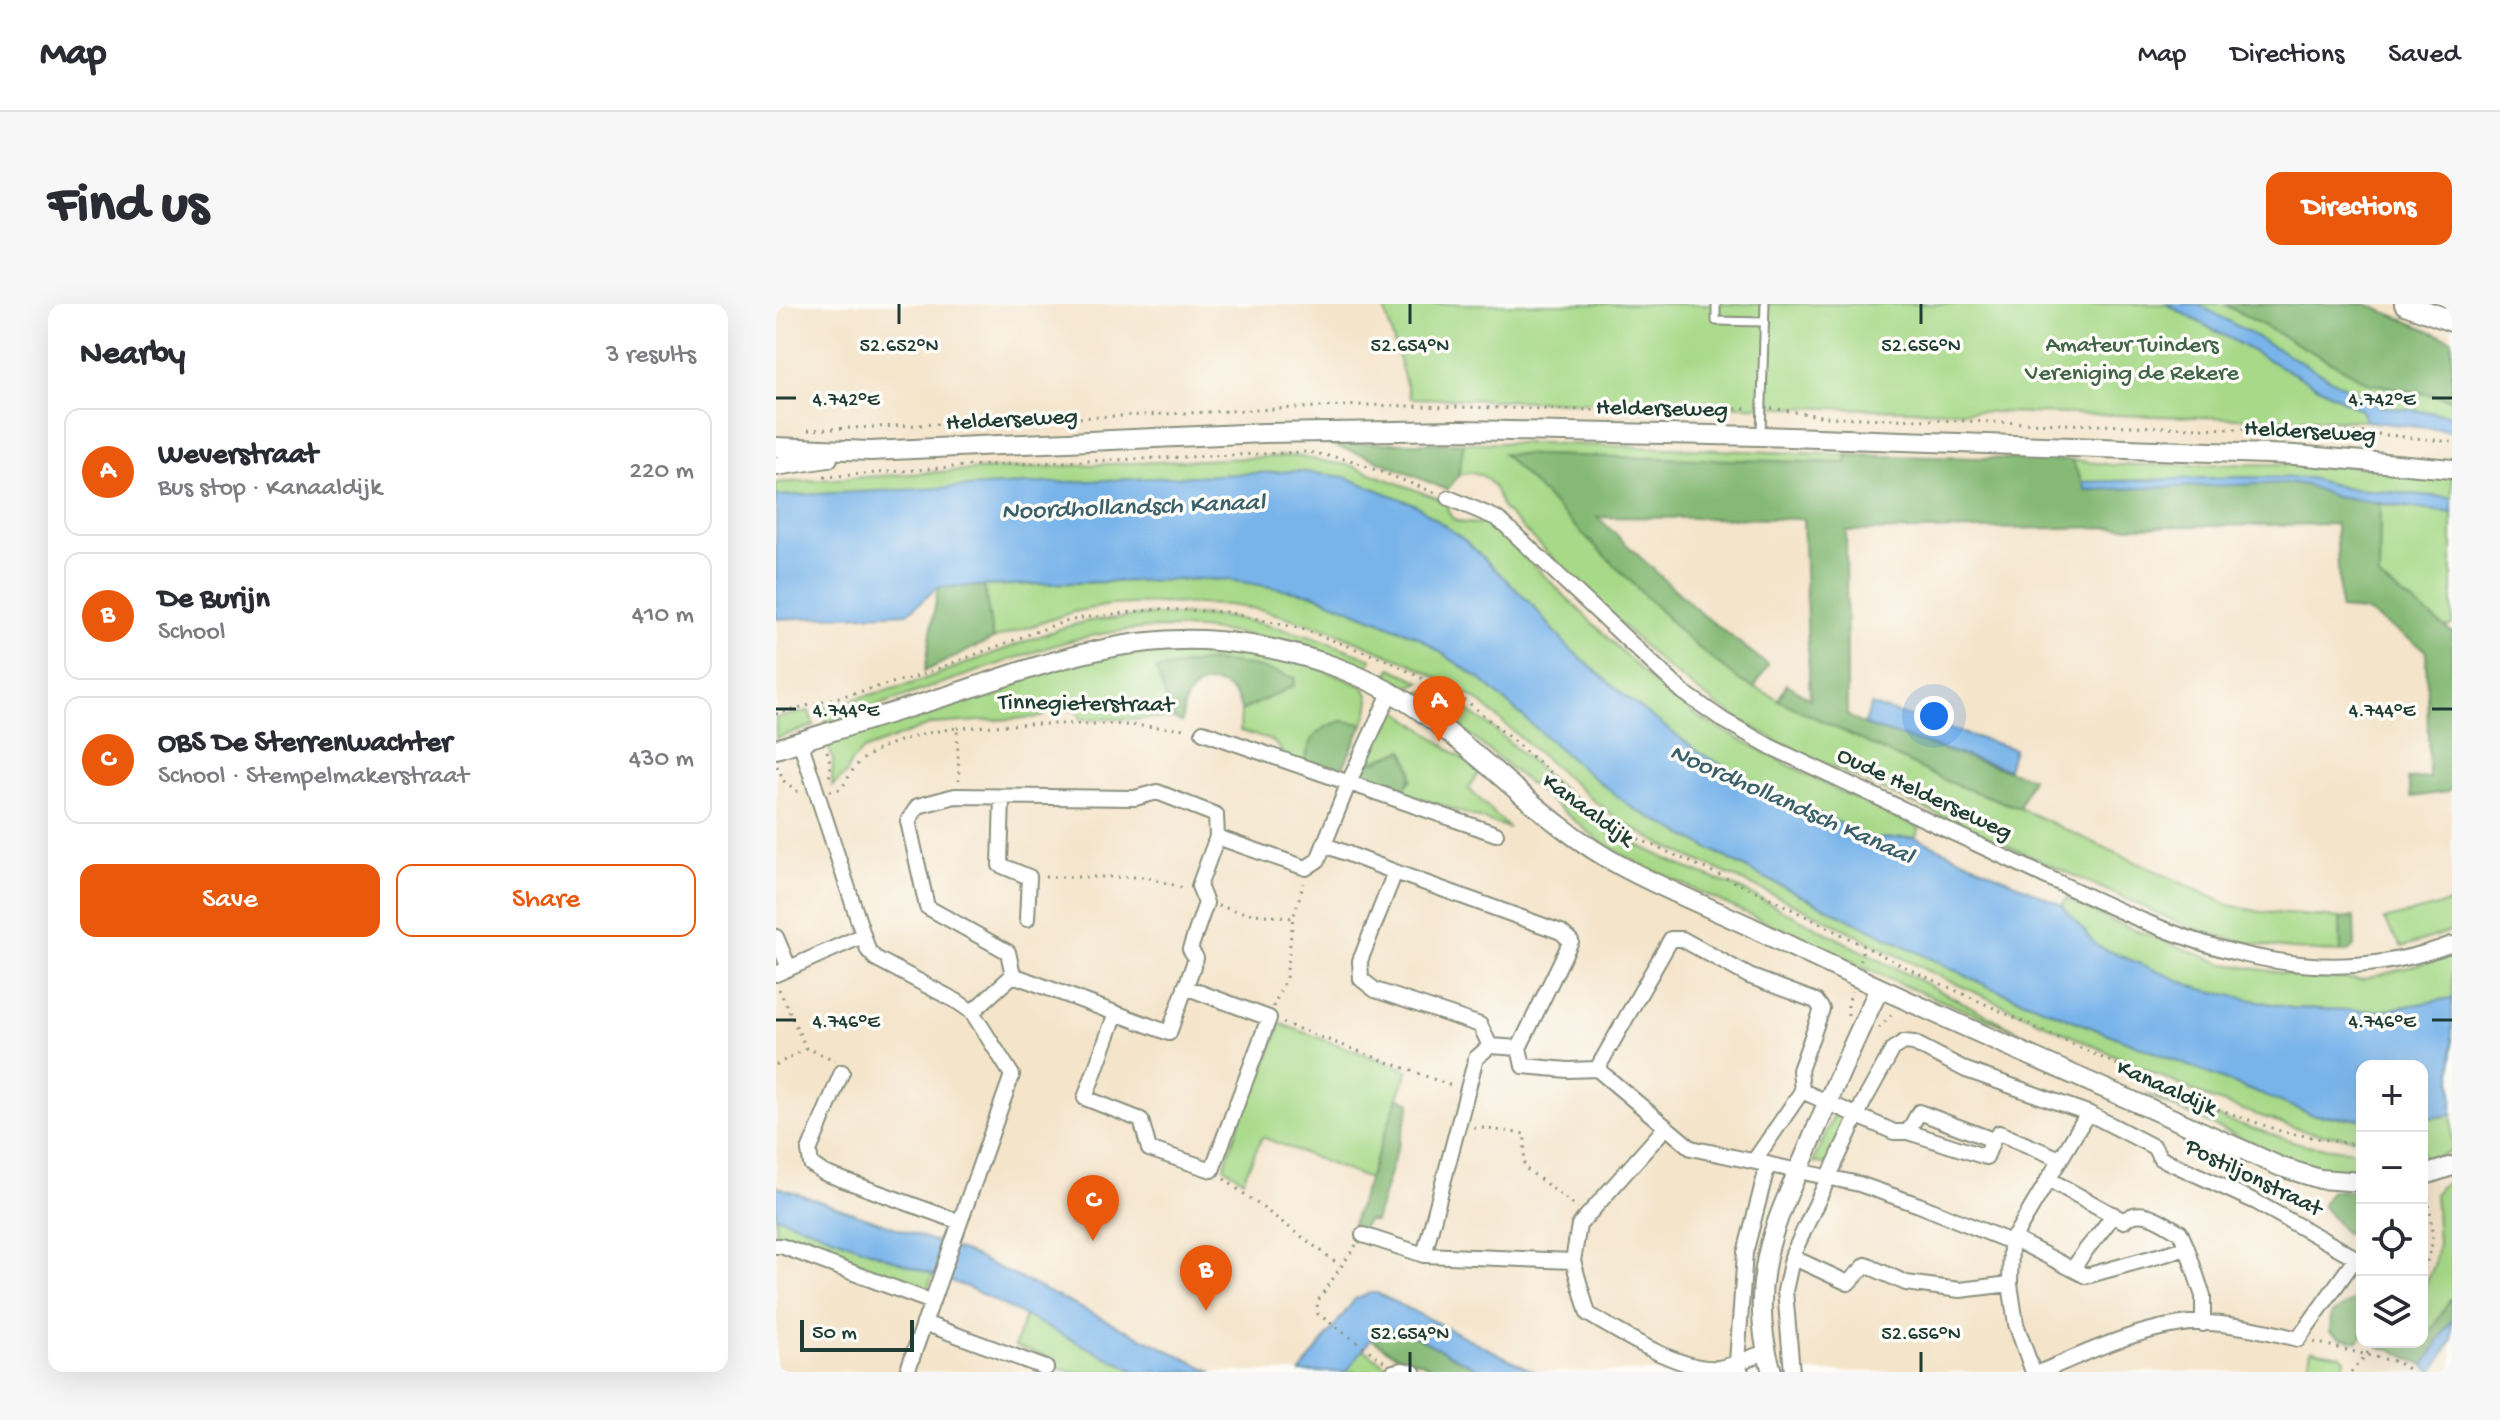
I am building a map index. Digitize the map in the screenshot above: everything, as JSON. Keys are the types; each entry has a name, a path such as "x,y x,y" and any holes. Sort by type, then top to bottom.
{"main road":[{"path":"2405,304 2452,321"}],"street":[{"name":"Helderseweg","path":"776,447 870,451 1264,433 1461,430 1761,436 2295,455 2452,469"},
{"name":"Helderseweg","path":"776,466 870,451"},
{"name":"Oude Helderseweg","path":"1449,498 1504,524 1660,673 1723,720 1771,747 2088,896 2208,947 2268,961 2359,965 2422,954 2452,944"},
{"name":"Kanaaldijk","path":"776,749 1109,646 1157,640 1213,641 1279,651 1337,668 1420,711 1600,854 1644,878 1857,980 2281,1167 2320,1179 2356,1182"},
{"path":"1217,837 1306,868 1318,860 1349,782 1390,693"},
{"name":"Tinnegieterstraat","path":"1203,732 1496,834"},
{"path":"800,741 862,936 875,958 972,1012 1007,1064 1012,1080 907,1372"},
{"path":"1157,792 1216,815 1217,837 1199,886 1204,899 1190,949 1196,958 1169,1033 1013,975 1008,952 927,907 908,821 918,806 960,796 1135,798 1157,792"},
{"path":"1002,797 1000,865 1029,877 1027,919"},
{"path":"1325,845 1561,932 1571,941 1519,1048 1523,1066 1597,1069 1691,1148 1831,1177 1919,1205 2012,1240 2086,1276 2187,1248"},
{"path":"1395,872 1360,961 1361,979 1375,990 1480,1025 1490,1046"},
{"path":"776,937 783,971 862,936"},
{"path":"1597,1069 1671,939 1682,939 1749,976 1816,1001 1822,1009 1800,1070 1802,1091 1761,1163 1743,1264 1739,1367"},
{"path":"972,1012 1013,975"},
{"path":"1116,1013 1085,1098 1141,1120 1149,1149 1212,1170 1269,1018 1185,987"},
{"path":"1772,1372 1766,1352 1762,1297 1771,1242 1828,1102 1879,989"},
{"name":"Postiljonstraat","path":"1857,1115 1893,1049 1904,1042 1914,1043 1966,1070 2088,1113 2154,1147 2160,1158 2256,1202 2356,1258 2298,1339"},
{"path":"1424,1255 1476,1058 1490,1046 1519,1048"},
{"path":"842,1072 809,1151 811,1164 824,1173 960,1222"},
{"path":"1802,1091 1894,1132 1908,1132 1986,1157 1999,1133 2060,1159"},
{"path":"1908,1132 1919,1112 1993,1140"},
{"path":"2033,1372 2016,1324 2010,1284 2012,1240 2088,1113"},
{"path":"1792,1372 1785,1291 1792,1257 1857,1115"},
{"path":"1665,1128 1583,1220 1573,1261 1588,1314 1641,1345 1690,1366 1716,1369 1739,1367 1766,1352"},
{"path":"2428,1174 2452,1166"},
{"path":"2048,1179 2124,1221 2130,1215 2143,1213 2180,1232 2203,1296 2203,1324"},
{"path":"2074,1269 2080,1256 2097,1239 2113,1214"},
{"path":"1363,1235 1424,1255 1573,1261"},
{"path":"776,1246 932,1302"},
{"path":"1792,1257 1848,1283 1866,1265 1906,1283 1960,1290 2010,1284"},
{"path":"924,1323 1046,1368"},
{"path":"2041,1372 2116,1339 2185,1323 2252,1328 2298,1339"},
{"path":"1393,1372 1413,1372"}],"lane":[{"path":"1716,304 1716,321 1764,322"},
{"path":"1761,436 1765,304"}],"path":[{"path":"814,477 1012,464 1308,452 1350,460 1449,498"},
{"name":"Tinnegieterstraat","path":"827,792 841,789 856,766 869,756 929,732 1030,724 1110,724 1177,726 1203,732"},
{"path":"957,728 960,796"},
{"path":"1306,868 1293,918 1286,978 1269,1018 1467,1091"},
{"path":"1029,877 1146,877 1245,913 1293,918"},
{"path":"1849,1018 1848,1003 1857,980 1863,945"},
{"path":"776,982 806,1048"},
{"path":"776,1065 806,1048 845,1063 842,1072"},
{"path":"1459,1124 1525,1134 1524,1167 1583,1220"},
{"path":"1212,1170 1340,1265"},
{"path":"2422,1276 2433,1241 2428,1204"},
{"path":"1363,1235 1317,1302 1318,1314 1371,1350"},
{"path":"2298,1339 2397,1362 2413,1372"},
{"path":"2351,1372 2372,1348"}],"green space":[{"name":"Amateur Tuinders Vereniging de Rekere","path":"1383,304 2166,304 2361,410 2366,421 1410,398"},
{"path":"2198,304 2224,304 2370,383 2452,399 2452,415 2379,406"},
{"path":"2224,304 2366,304 2452,340 2452,399 2369,383"},
{"path":"1323,443 1464,443 1458,476 1447,490 1365,455"},
{"path":"1464,443 1847,455 1847,463 1504,455 1739,680 1949,782 2019,808 2229,905 2261,912 2340,918 2341,952 2262,945 2224,938 2186,926 1783,745 1717,705 1661,663 1502,508 1492,485 1482,475 1467,473 1458,476"},
{"path":"1503,454 1846,463 1847,455 2071,460 2086,490 2293,483 2335,497 2380,504 2379,578 2452,632 2452,788 2446,792 2411,797 2408,779 2429,778 2426,650 2365,611 2340,609 2336,524 1846,531 1847,715 1864,725 2032,778 2019,808 1949,782 1778,700 1787,684 1810,699 1803,519 1597,517 1698,611 1768,665 1754,688 1739,680 1690,641"},
{"path":"1294,456 1352,466 1447,502 1448,511 1456,521 1490,523 1655,684 1698,717 1836,790 1920,828 1915,837 1874,839 1763,788 1700,753 1627,698 1568,647 1533,606 1466,541 776,496 776,483 970,470"},
{"path":"2071,460 2114,465 2331,464 2452,477 2452,498 2345,488 2309,478 2082,482"},
{"path":"2380,504 2452,513 2452,625 2445,627 2379,578"},
{"path":"1201,579 1229,580 1313,594 1418,637 1480,679 1631,807 1755,873 1987,986 2313,1115 2356,1119 2356,1138 2307,1132 2211,1099 1928,971 1805,909 1663,845 1623,823 1594,801 1476,699 1412,664 1330,630 1263,610 1228,605 1159,603 1110,605 1073,612 993,639 984,586"},
{"path":"984,586 993,639 925,671 938,587"},
{"path":"1150,615 1205,615 1243,620 1336,645 1372,659 1367,669 1299,647 1229,632 1157,628 1121,631 1048,647 826,723 821,708 911,684 1059,629 1088,621"},
{"path":"1148,648 1223,650 1308,663 1364,687 1369,701 1367,715 1363,724 1342,721 1305,764 1287,758 1273,741 1240,731 1241,711 1293,686 1215,661 1157,670 1174,719 1081,719 1077,710 1051,710 1042,717 932,724 863,750 851,762 846,774 832,786 833,759 828,745 831,743 1061,664"},
{"path":"1199,662 1248,665 1295,678 1293,686 1241,711 1239,702 1227,688 1219,684 1203,684 1188,696 1182,722 1174,719 1156,670"},
{"path":"1391,668 1421,682 1406,688 1387,676"},
{"path":"1436,690 1493,728 1621,837 1679,865 1743,890 2022,1033 1900,984 1635,862 1602,843 1414,693"},
{"path":"1397,710 1480,772 1468,788 1509,828 1401,792 1412,779 1403,750 1367,764"},
{"path":"809,711 814,726 776,738 776,718"},
{"path":"1342,721 1363,724 1339,776 1305,764 1315,735"},
{"path":"1403,750 1411,776 1401,792 1360,778 1367,764"},
{"path":"2067,898 2109,920 2221,963 2300,976 2361,980 2452,956 2452,998 2379,1011 2291,1008 2200,989 2097,946 2062,905"},
{"path":"2452,902 2452,931 2402,947 2384,920"},
{"path":"2354,917 2355,946 2341,952 2340,918"},
{"path":"1278,1023 1408,1070 1368,1179 1262,1137 1243,1180 1224,1167 1256,1075 1263,1073"},
{"path":"2145,1094 2305,1145 2356,1151 2356,1171 2332,1170 2293,1162"},
{"path":"1398,1097 1411,1103 1375,1222 1368,1220 1360,1230 1351,1228"},
{"path":"1836,1111 1848,1118 1827,1165 1813,1162"},
{"path":"2452,1115 2452,1151 2429,1160 2428,1159 2428,1118"},
{"path":"2452,1179 2452,1297 2428,1337 2428,1280 2438,1244 2435,1193"},
{"path":"2332,1190 2356,1192 2356,1230 2345,1233 2322,1205"},
{"path":"776,1216 933,1274 926,1293 776,1239"},
{"path":"2356,1297 2356,1341 2330,1332 2331,1314"},
{"path":"2452,1297 2452,1319 2424,1366 2391,1349 2380,1348 2428,1348 2428,1336"},
{"path":"1025,1315 1137,1372 1071,1372 1055,1367 1057,1360 1015,1346"},
{"path":"1390,1329 1405,1331 1484,1372 1440,1372 1421,1362 1401,1358 1371,1339"},
{"path":"1363,1349 1387,1366 1380,1372 1346,1372"},
{"path":"2311,1350 2341,1355 2345,1359 2344,1365 2337,1372 2307,1372"}],"water":[{"path":"2166,304 2198,304 2379,406 2452,415 2452,431 2366,421 2361,410"},
{"name":"Noordhollandsch Kanaal","path":"1297,471 1345,477 1416,505 1466,541 1533,606 1568,647 1627,698 1700,753 1763,788 1874,839 1915,837 2062,905 2097,946 2200,989 2291,1008 2379,1011 2452,998 2452,1115 2428,1118 2428,1060 2356,1060 2356,1119 2313,1115 1987,986 1755,873 1631,807 1580,767 1480,679 1418,637 1313,594 1229,580 1201,579 938,587 908,613 776,619 776,496"},
{"path":"2309,478 2345,488 2452,498 2452,513 2335,497 2293,483 2085,490 2082,482"},
{"path":"1871,705 2014,749 2008,769 1864,725"},
{"path":"776,1186 968,1253 1213,1372 1137,1372 969,1288 776,1216"},
{"path":"1377,1293 1535,1372 1484,1372 1405,1331 1390,1329 1371,1339 1346,1372 1300,1372 1355,1299"},
{"path":"2452,1319 2452,1340 2433,1372 2424,1366"}],"place":[{"name":"Weverstraat","path":"1439,742"},
{"name":"OBS De Sterrenwachter","path":"1093,1241"},
{"name":"De Burijn","path":"1206,1311"}]}
